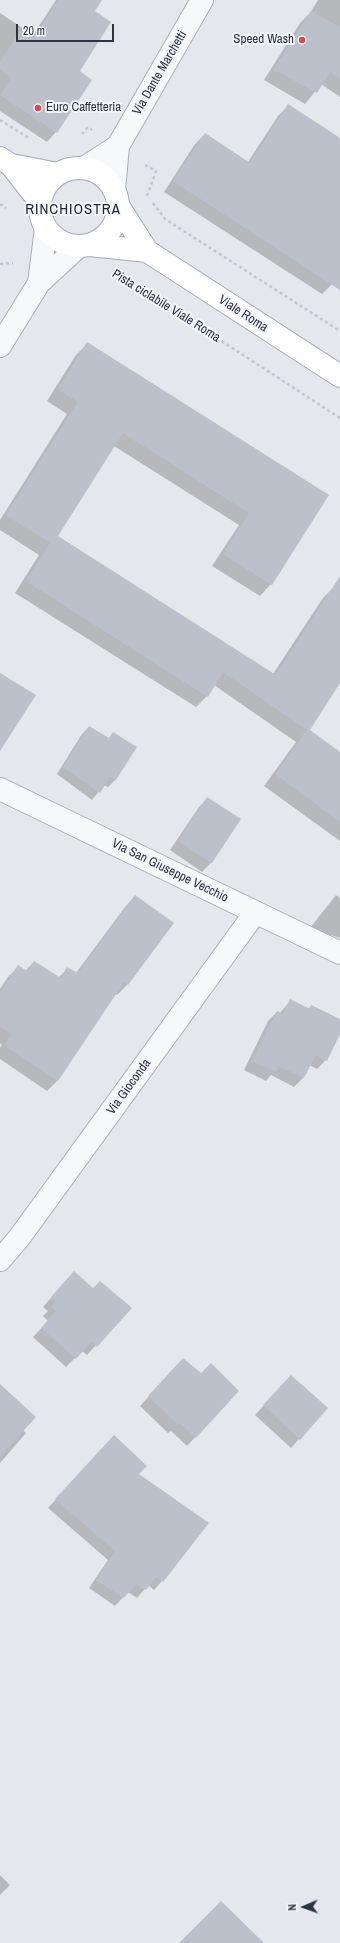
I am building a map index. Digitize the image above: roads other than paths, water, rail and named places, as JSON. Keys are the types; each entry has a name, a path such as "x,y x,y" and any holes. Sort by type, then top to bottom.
{"main road":[{"path":"5,161 58,174"},
{"path":"5,161 40,202 41,216 46,228"},
{"name":"Viale Roma","path":"40,202 44,189 52,178 64,170 77,167 91,169 102,174 111,183 117,199 147,252"},
{"path":"84,246 102,240 111,231 117,220 117,199"},
{"name":"Viale Roma","path":"46,228 54,238 65,244 147,252 340,376"}],"street":[{"name":"Via Dante Marchetti","path":"118,146 202,0"},
{"path":"84,168 118,146"},
{"path":"117,199 118,146"},
{"path":"39,283 46,228"},
{"path":"0,346 39,283 84,246"},
{"name":"Via San Giuseppe Vecchio","path":"0,789 340,953"},
{"name":"Via Gioconda","path":"0,1260 19,1238 255,913"}],"place":[{"name":"Speed Wash","path":"302,40"},
{"name":"Euro Caffetteria","path":"38,108"}],"district":[{"name":"RINCHIOSTRA","path":"73,210"}]}
